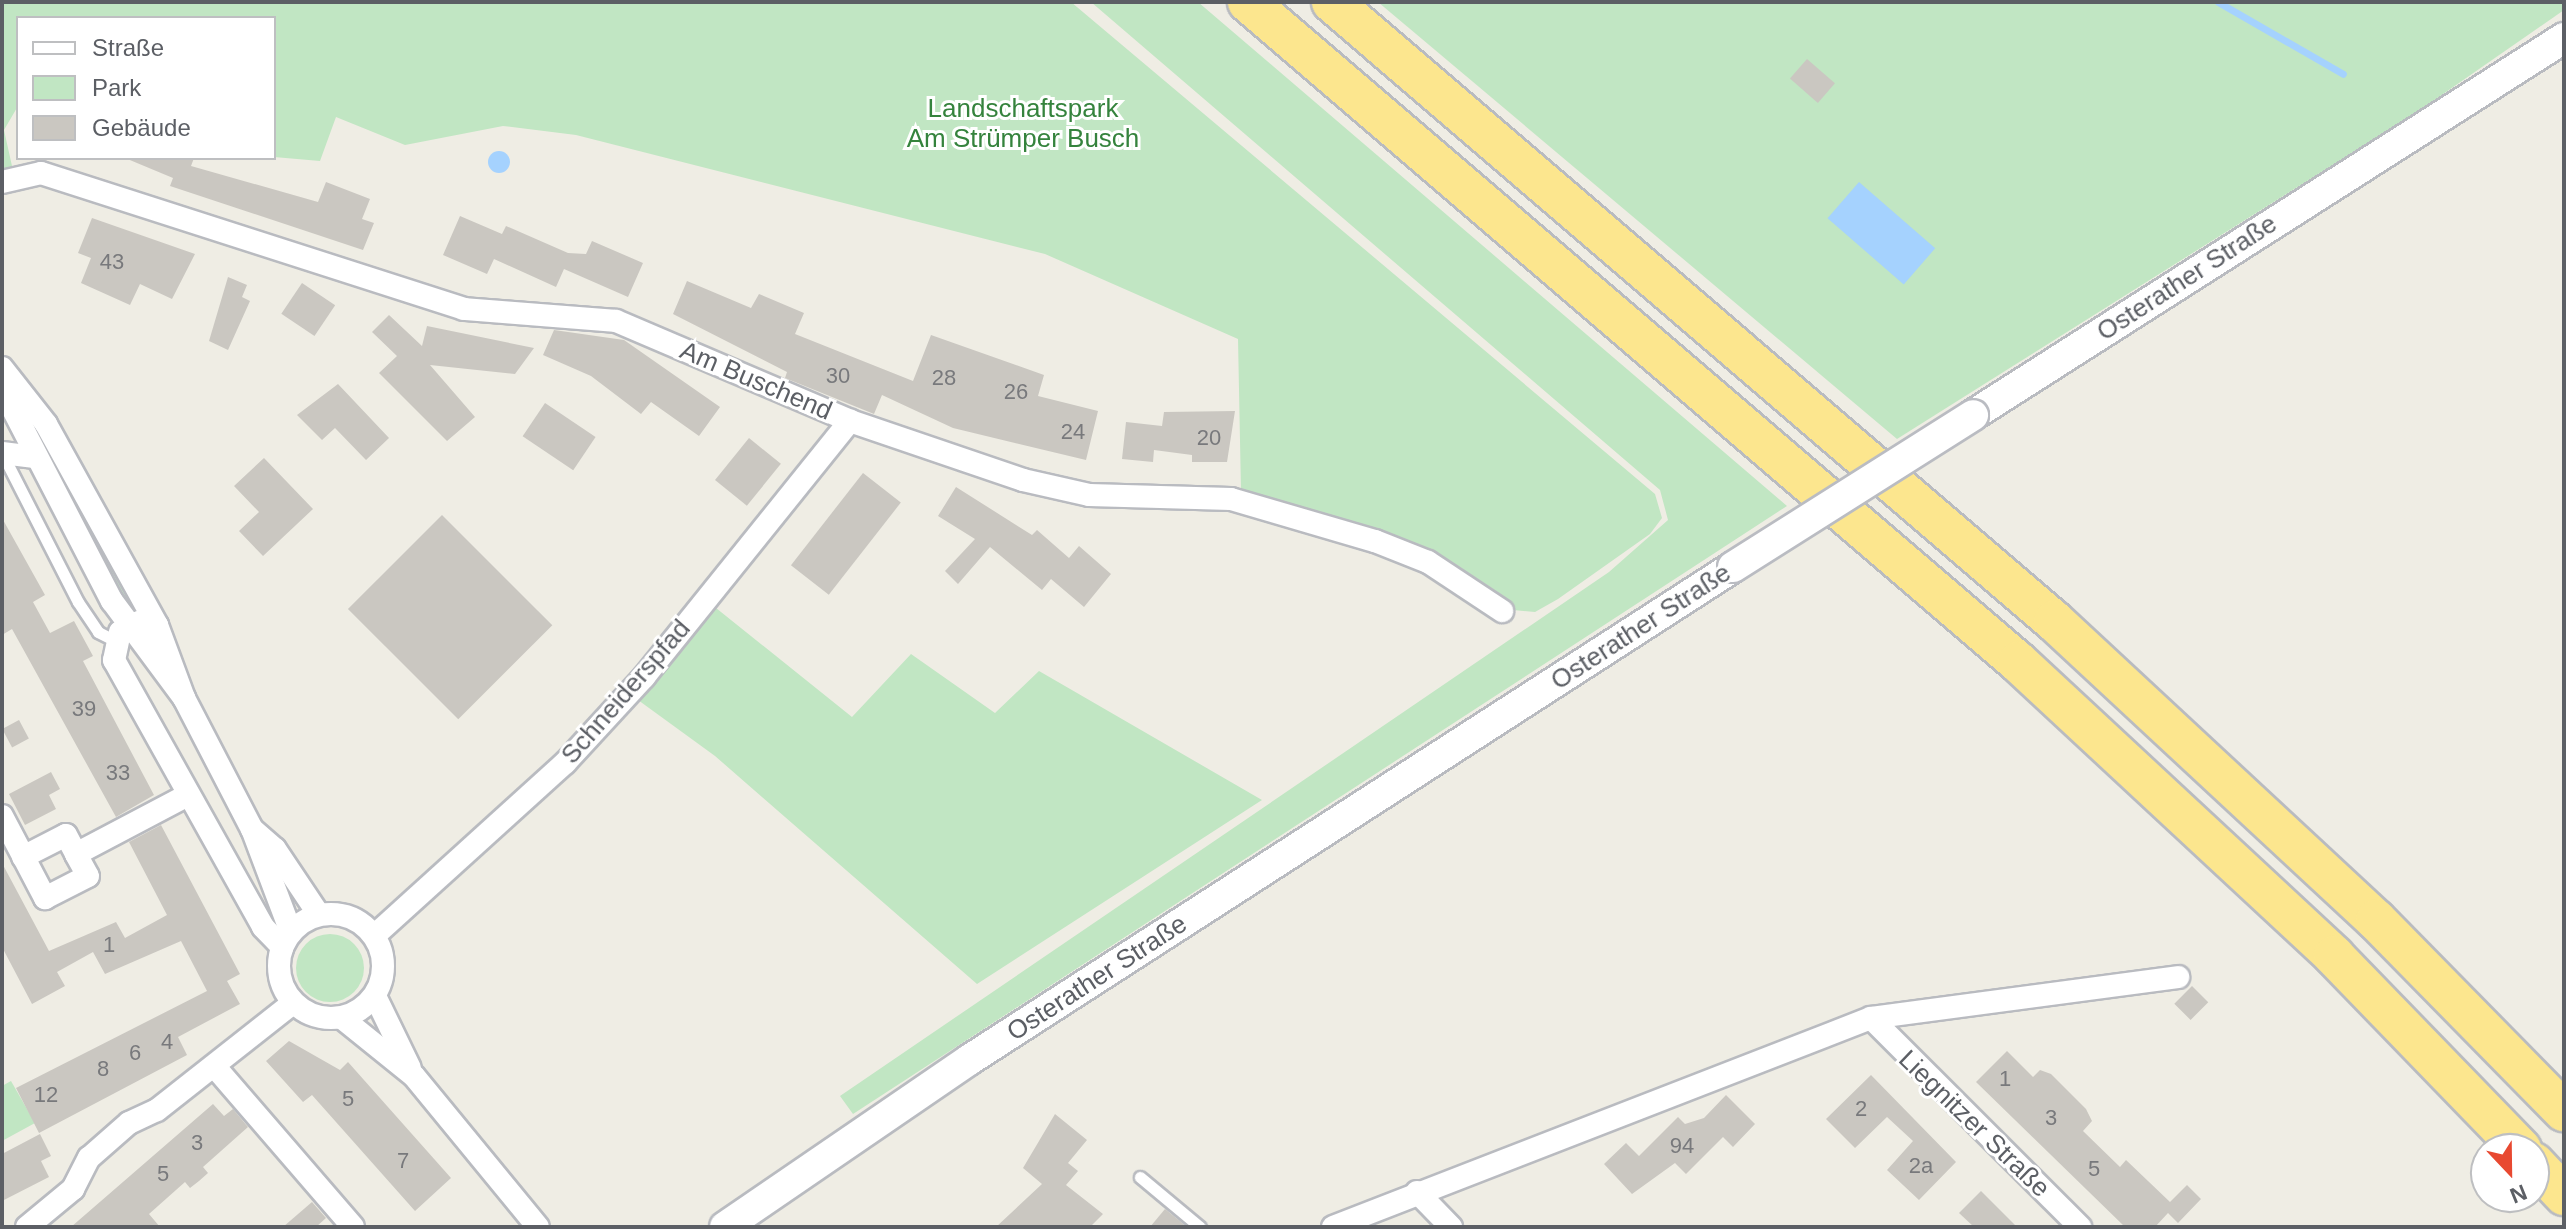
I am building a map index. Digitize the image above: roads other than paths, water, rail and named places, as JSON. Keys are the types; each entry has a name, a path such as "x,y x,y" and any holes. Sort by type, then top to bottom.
{"highway":[{"path":"1248,2 2018,662 2334,956 2505,1133"},
{"path":"1332,2 2054,621 2376,920 2564,1111"},
{"path":"2550,1180 2564,1195"}],"main road":[{"name":"Osterather Straße","path":"725,1227 969,1060 1733,567 2564,38"}],"street":[{"name":"Am Buschend","path":"2,182 41,173 464,309 616,321 850,421 1089,495 1231,499 1310,521 1428,562 1502,611"},
{"path":"2,369 37,457 121,633 184,698"},
{"path":"2,369 46,424 157,625 184,698 252,829 287,940 279,976 293,1003 316,1017 342,1018 375,996 384,966 374,936 350,917 319,915 287,940"},
{"name":"Schneiderspfad","path":"374,936 565,763 644,677 850,421"},
{"path":"2,453 37,457"},
{"path":"121,633 157,625"},
{"path":"121,633 114,660 188,795 287,940"},
{"path":"76,854 188,795"},
{"path":"2,816 23,857 45,898 88,876 66,835 23,857"},
{"path":"252,829 275,849 319,915"},
{"path":"1333,1227 1871,1018 2178,977"},
{"path":"375,996 414,1076"},
{"path":"27,1227 73,1189 89,1158 129,1123 215,1067 293,1003"},
{"path":"342,1018 414,1076 538,1227"},
{"name":"Liegnitzer Straße","path":"1871,1018 2080,1227"},
{"path":"215,1067 353,1227"},
{"path":"1417,1192 1451,1227"}],"lane":[{"path":"2,453 78,602 98,632 121,633"},
{"path":"1140,1177 1200,1227"}],"water":[{"path":"495,151 503,151 510,162 503,173 495,173 488,166 488,158"},
{"path":"1859,182 1935,248 1904,284 1828,218"}],"waterway":[{"path":"2218,2 2343,74"}],"park label":[{"name":"Landschaftspark Am Strümper Busch","path":"1023,124"}]}
